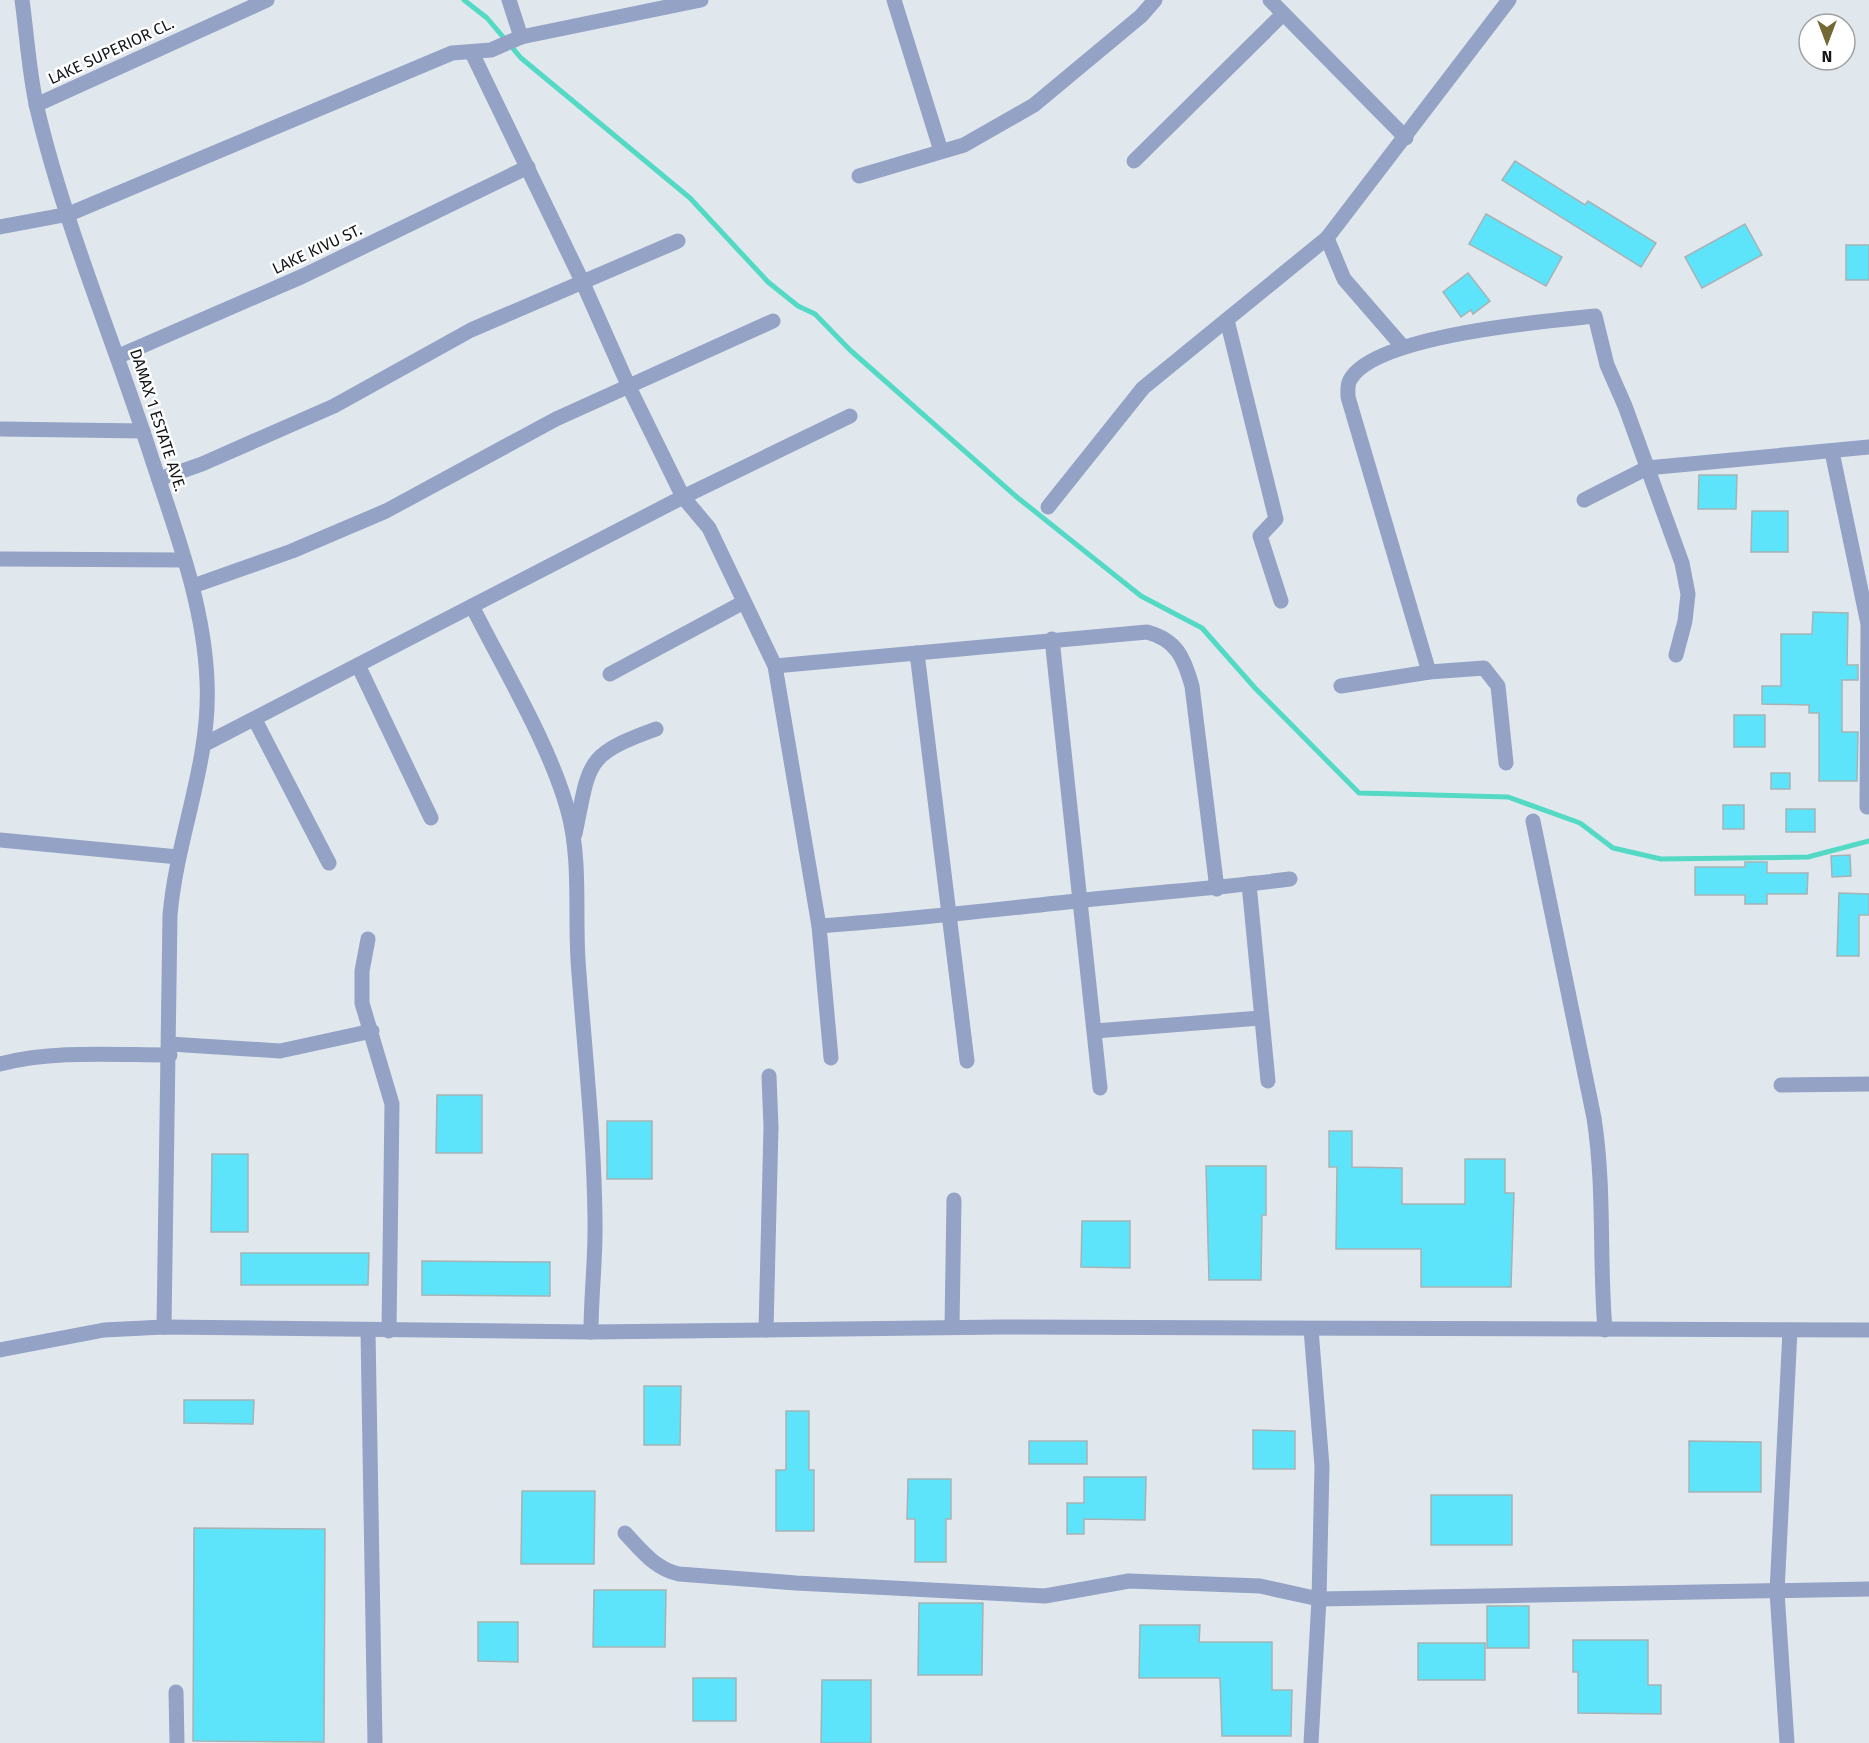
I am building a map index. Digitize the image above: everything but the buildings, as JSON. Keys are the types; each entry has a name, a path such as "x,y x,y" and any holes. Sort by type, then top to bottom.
{"street":[{"name":"DAMAX 1 ESTATE AVE.","path":"22,0 36,105 69,214 119,356 193,586 203,635 208,682 205,744 198,786 178,857 170,915 170,1049 164,1327"},
{"name":"LAKE SUPERIOR CL.","path":"36,105 267,0"},
{"path":"509,0 517,38"},
{"path":"0,227 69,214 452,53 491,50 517,38 701,0"},
{"path":"894,0 941,151"},
{"path":"859,176 964,145 1034,105 1141,16 1155,0"},
{"path":"1048,507 1143,388 1328,238 1509,0"},
{"path":"1134,161 1277,5 1406,138"},
{"path":"472,53 683,497 709,528 775,666 819,926 831,1058"},
{"name":"LAKE KIVU ST.","path":"119,356 303,276 528,167"},
{"path":"1328,238 1344,279 1403,347"},
{"path":"159,479 202,464 334,406 471,330 678,241"},
{"path":"1429,672 1348,398 1350,380 1356,372 1403,347 1485,328 1595,316 1604,358 1682,563 1688,594 1685,621 1676,655"},
{"path":"1227,320 1276,519 1260,536 1281,602"},
{"path":"193,586 292,551 386,511 556,419 774,321"},
{"path":"205,744 683,497 850,416"},
{"path":"0,429 143,431"},
{"path":"1584,500 1647,468 1869,447"},
{"path":"1832,452 1868,624 1867,807"},
{"path":"0,559 184,560"},
{"path":"610,674 744,602"},
{"path":"472,606 551,764 568,812 573,841 576,929 596,1221 591,1332"},
{"path":"775,666 1147,632 1169,641 1183,657 1192,686 1217,889"},
{"path":"1052,639 1100,1088"},
{"path":"916,653 967,1060"},
{"path":"358,665 431,818"},
{"path":"1341,686 1429,672 1484,668 1491,674 1498,686 1506,764"},
{"path":"255,720 329,863"},
{"path":"573,841 587,774 599,756 624,741 656,729"},
{"path":"1533,821 1602,1166 1600,1241 1605,1330"},
{"path":"0,840 178,857"},
{"path":"819,926 949,917 1079,901 1217,889 1290,879"},
{"path":"1249,884 1260,1018 1268,1081"},
{"path":"368,939 362,972 362,1004 372,1031 392,1104 389,1331"},
{"path":"1095,1031 1260,1018"},
{"path":"0,1064 21,1059 170,1049 280,1051 372,1031"},
{"path":"766,1330 771,1126 769,1076"},
{"path":"1780,1085 1869,1084"},
{"path":"952,1327 954,1200"},
{"path":"0,1350 104,1330 164,1327 591,1332 952,1327 1869,1330"},
{"path":"1311,1329 1322,1466 1319,1599 1311,1743"},
{"path":"1787,1743 1777,1592 1790,1330"},
{"path":"368,1331 375,1743"},
{"path":"625,1533 663,1569 687,1575 1045,1596 1064,1595 1106,1584 1178,1583 1260,1586 1319,1599 1869,1590"},
{"path":"176,1692 177,1743"}],"waterway":[{"path":"464,0 487,18 521,58 690,198 768,282 798,306 815,314 850,350 1018,498 1141,596 1202,628 1255,688 1359,793 1508,797 1580,823 1613,848 1661,859 1808,857 1869,841"}]}
